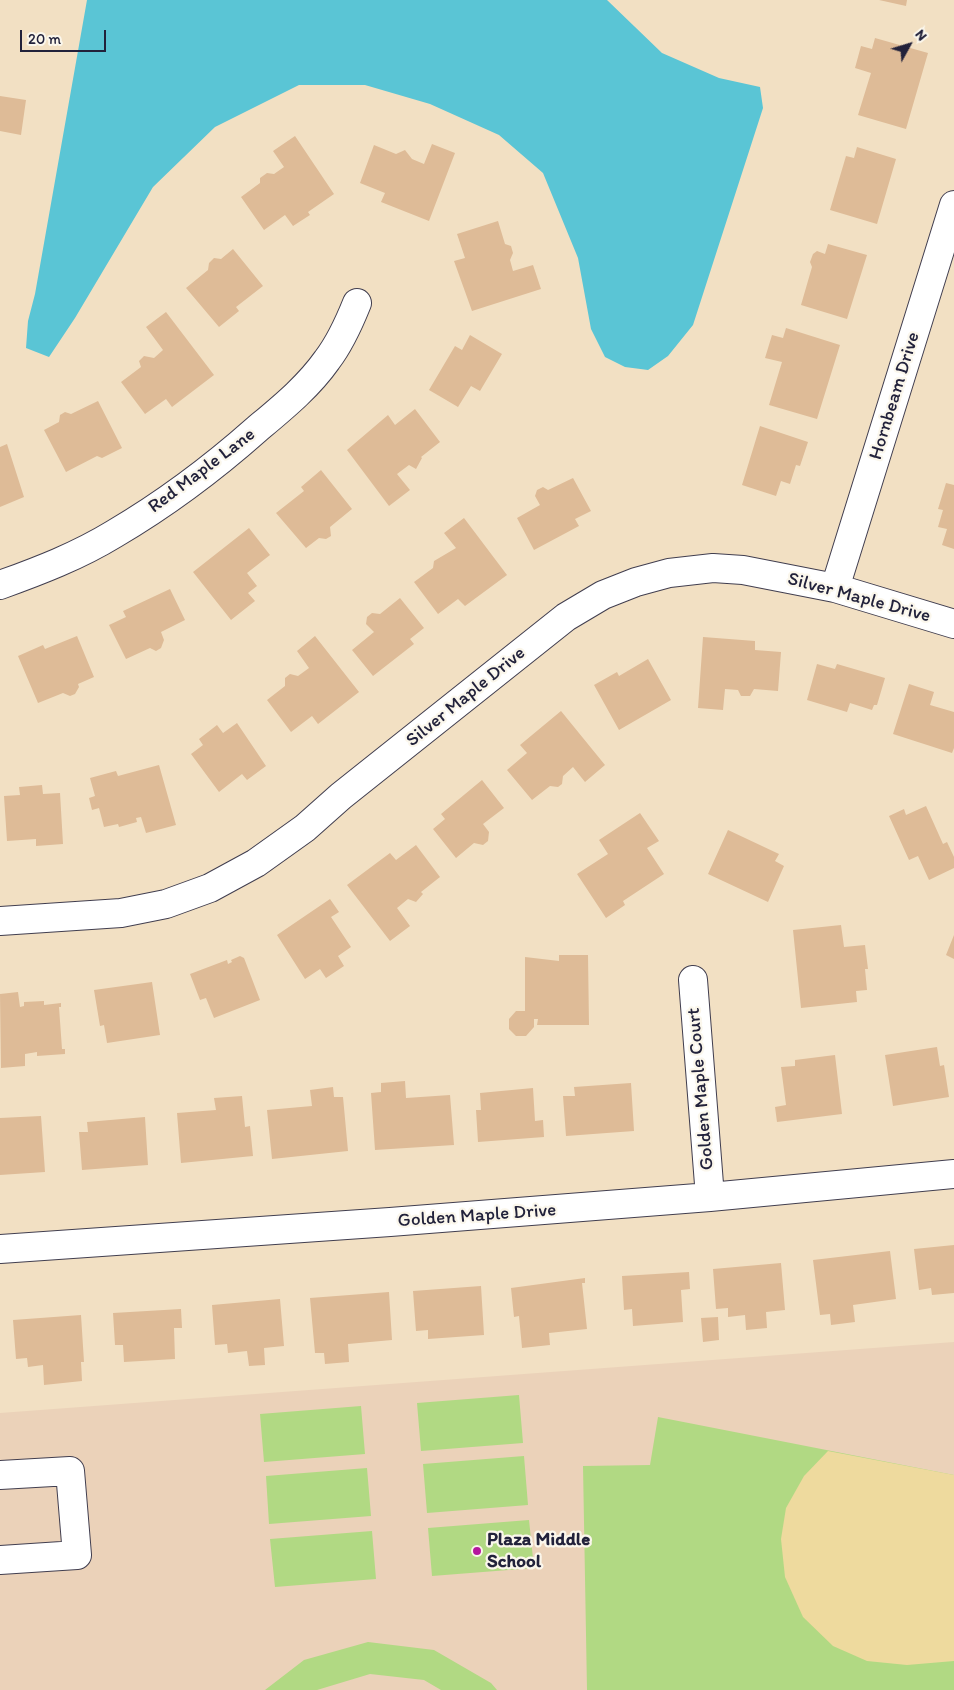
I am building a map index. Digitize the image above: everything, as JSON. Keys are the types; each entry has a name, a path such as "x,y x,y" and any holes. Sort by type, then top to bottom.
{"street":[{"name":"Hornbeam Drive","path":"835,588 952,216"},
{"name":"Red Maple Lane","path":"0,585 49,567 113,535 168,500 227,456 301,392 327,360 344,333 357,303"},
{"name":"Silver Maple Drive","path":"0,921 121,913 166,904 210,888 256,863 305,828 341,796 566,617 604,595 636,582 670,573 713,568 743,570 835,588 954,624"},
{"name":"Golden Maple Court","path":"692,980 710,1198"},
{"name":"Golden Maple Drive","path":"0,1249 710,1198 954,1174"},
{"path":"0,1475 70,1470 77,1554 0,1560"}],"shaded area":[{"name":"Plaza Middle School","path":"954,1342 954,1690 0,1690 0,1413"}],"green space":[{"path":"519,1395 523,1443 421,1451 417,1403"},
{"path":"361,1406 365,1454 264,1462 260,1414"},
{"path":"658,1417 954,1475 954,1690 587,1690 583,1466 650,1465"},
{"path":"524,1456 528,1505 427,1513 423,1464"},
{"path":"367,1468 371,1516 269,1524 266,1476"},
{"path":"529,1520 534,1568 432,1576 428,1528"},
{"path":"372,1531 376,1579 275,1587 270,1539"},
{"path":"368,1642 434,1650 491,1683 497,1690 441,1690 424,1680 370,1674 317,1690 265,1690 304,1660"}],"sand":[{"path":"828,1451 954,1475 954,1661 907,1665 867,1661 833,1646 803,1617 785,1577 781,1539 786,1508 804,1476"}],"water":[{"path":"87,0 607,0 662,53 719,78 760,87 763,108 693,325 668,356 648,370 625,367 605,357 591,329 578,258 543,173 499,135 430,104 365,85 299,85 215,127 153,187 75,318 49,357 26,348 28,321 35,294"}],"building":[{"path":"879,0 907,0 906,6"},
{"path":"875,38 928,53 906,129 858,115 871,73 855,68 861,46 872,49"},
{"path":"0,96 26,100 21,135 0,131"},
{"path":"295,136 334,194 308,212 310,215 293,226 285,215 264,230 241,197 260,183 260,178 267,173 274,174 284,167 273,151"},
{"path":"432,144 455,153 429,221 381,202 385,193 360,183 374,145 396,154 405,150 412,159 424,164"},
{"path":"857,147 896,159 877,224 830,210 846,156 854,158"},
{"path":"498,221 505,244 511,246 513,253 510,260 513,271 533,265 541,289 472,311 454,261 465,258 457,234"},
{"path":"828,244 867,255 847,319 801,305 812,267 810,262 813,254 817,251 825,254"},
{"path":"233,249 263,286 236,307 239,311 219,327 186,288 208,270 209,263 214,258 221,259"},
{"path":"166,312 214,375 172,407 166,399 145,414 121,382 141,367 139,361 144,356 154,358 163,350 146,327"},
{"path":"786,328 840,345 817,419 769,405 782,362 765,358 772,335 783,338"},
{"path":"470,335 502,354 480,391 471,386 458,407 429,390 455,346 462,350"},
{"path":"98,401 122,448 102,458 97,456 66,472 44,430 59,422 60,415 65,412 71,414"},
{"path":"415,409 440,442 421,457 416,469 409,465 397,474 410,490 389,506 347,450 388,415 395,425"},
{"path":"760,426 808,442 800,466 796,465 790,484 781,481 776,496 742,485"},
{"path":"7,444 24,497 0,507 0,447"},
{"path":"321,470 352,509 330,527 331,536 326,539 319,538 306,548 276,513 304,491 301,487"},
{"path":"573,478 591,511 575,519 579,526 534,550 517,518 540,505 535,496 537,490 543,487 548,490"},
{"path":"946,483 954,485 954,549 942,545 947,529 938,527 943,510 938,509"},
{"path":"464,518 507,575 465,606 458,599 438,614 414,582 433,568 434,561 456,548 444,533"},
{"path":"249,528 270,555 247,573 257,586 248,593 255,601 231,620 193,572"},
{"path":"170,589 185,620 161,632 164,640 161,648 156,651 150,648 126,659 109,625 126,617 123,611"},
{"path":"400,598 424,628 410,639 414,644 373,676 352,650 374,632 366,624 367,617 372,613 380,614"},
{"path":"77,636 94,677 78,684 79,687 75,694 70,696 63,693 38,703 18,656 43,645 45,649"},
{"path":"315,636 359,692 318,724 312,716 291,732 267,700 285,686 285,678 290,674 298,676 309,668 297,651"},
{"path":"703,637 755,641 755,650 781,652 778,691 754,689 750,696 741,696 738,690 725,689 723,710 698,708"},
{"path":"648,659 671,700 619,730 594,685 617,672 619,676"},
{"path":"817,664 835,669 837,664 885,678 877,705 874,705 872,710 850,703 847,712 807,700"},
{"path":"909,684 934,692 930,705 954,712 954,748 952,753 893,734"},
{"path":"561,711 605,765 585,782 573,767 563,776 562,784 558,787 550,786 532,800 507,770 527,753 520,745"},
{"path":"237,723 266,766 247,780 242,774 219,792 191,754 203,745 199,739 217,725 223,733"},
{"path":"159,765 176,825 146,833 141,817 136,818 137,822 119,827 118,824 104,827 99,808 92,810 89,798 95,796 90,778 116,771 118,776"},
{"path":"482,780 504,808 483,824 489,832 488,841 483,845 474,843 456,858 433,829 445,819 441,814"},
{"path":"42,785 43,794 60,793 63,844 36,846 36,839 7,841 4,796 20,795 19,787"},
{"path":"926,806 943,844 947,842 954,857 954,868 929,880 918,856 909,860 889,816 904,809 906,815"},
{"path":"640,813 659,841 647,848 664,874 623,901 625,905 606,918 577,874 608,854 599,840"},
{"path":"728,830 779,854 775,861 784,866 768,902 708,874"},
{"path":"416,845 440,877 421,892 423,894 416,902 408,899 397,908 410,926 390,941 347,885 390,853 396,860"},
{"path":"330,899 339,912 331,917 351,947 338,956 344,966 326,978 320,969 305,979 277,935"},
{"path":"841,925 844,947 865,945 868,969 865,969 867,990 856,991 857,1002 801,1008 793,930"},
{"path":"954,935 954,959 946,955"},
{"path":"559,955 588,955 589,1025 537,1025 538,1019 534,1019 534,1027 526,1036 516,1036 509,1029 509,1019 516,1011 525,1011 525,957 559,961"},
{"path":"240,956 244,958 260,1000 214,1018 206,998 200,1000 190,974 227,960 228,964 232,962 231,960"},
{"path":"152,982 160,1035 107,1043 104,1025 100,1026 94,990"},
{"path":"18,992 20,1007 24,1006 24,1002 44,1001 44,1005 61,1003 61,1007 59,1007 62,1049 65,1049 65,1054 37,1056 37,1052 25,1054 25,1066 1,1068 0,994"},
{"path":"937,1047 940,1066 944,1065 949,1097 893,1106 885,1055"},
{"path":"835,1055 842,1114 777,1122 775,1107 786,1105 781,1067 795,1066 795,1060"},
{"path":"405,1081 406,1098 450,1095 454,1145 375,1150 371,1093 381,1092 381,1083"},
{"path":"631,1083 634,1131 566,1136 563,1096 575,1096 574,1087"},
{"path":"333,1087 334,1097 343,1097 348,1151 272,1159 267,1110 312,1106 310,1090"},
{"path":"533,1088 535,1121 543,1120 544,1137 478,1142 476,1110 481,1110 480,1093"},
{"path":"242,1096 245,1127 250,1126 253,1156 181,1163 177,1113 216,1110 214,1098"},
{"path":"41,1116 45,1172 0,1175 0,1118"},
{"path":"145,1117 148,1165 82,1170 79,1132 88,1132 87,1122"},
{"path":"954,1245 954,1293 932,1295 931,1288 919,1290 914,1249"},
{"path":"890,1251 896,1299 853,1305 855,1322 831,1325 830,1314 820,1315 813,1260"},
{"path":"781,1263 785,1310 766,1312 767,1328 746,1330 745,1315 728,1317 728,1308 716,1309 713,1269"},
{"path":"689,1272 690,1289 681,1290 683,1322 633,1326 632,1309 624,1310 622,1276"},
{"path":"585,1278 585,1283 582,1283 587,1329 549,1333 550,1345 522,1348 519,1316 514,1317 511,1288"},
{"path":"481,1286 484,1335 428,1339 428,1330 416,1331 413,1291"},
{"path":"389,1292 392,1340 348,1344 349,1362 325,1364 324,1353 315,1353 310,1298"},
{"path":"280,1299 284,1346 264,1348 265,1365 249,1366 247,1351 228,1353 227,1344 215,1345 212,1305"},
{"path":"181,1309 182,1328 174,1328 175,1359 124,1362 123,1345 115,1345 113,1313"},
{"path":"81,1315 84,1362 81,1362 82,1381 44,1385 43,1365 28,1367 27,1358 16,1359 13,1320"},
{"path":"718,1317 719,1340 703,1342 701,1318"}],"place":[{"name":"Plaza Middle School","path":"477,1551"}]}
